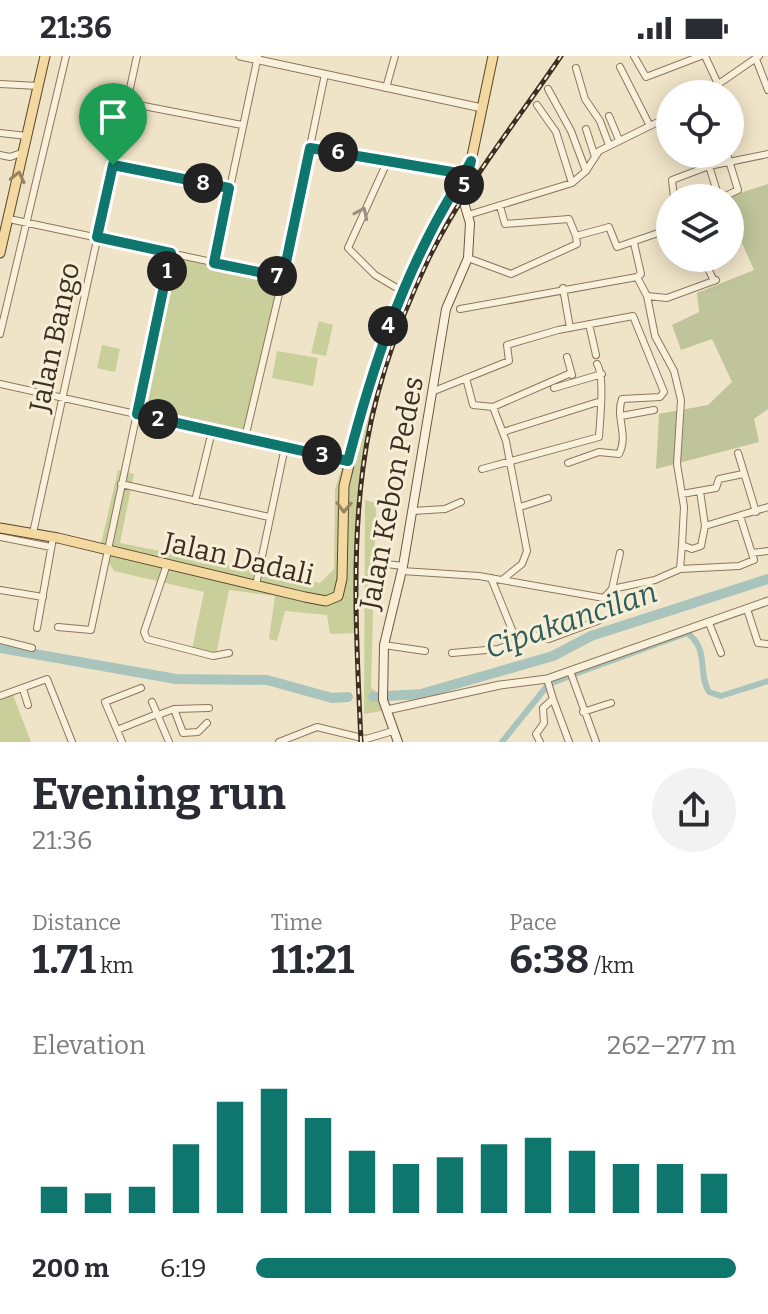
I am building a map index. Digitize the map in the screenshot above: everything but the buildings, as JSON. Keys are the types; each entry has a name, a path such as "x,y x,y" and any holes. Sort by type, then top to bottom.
{"main road":[{"path":"1,247 45,56"},
{"name":"Jalan Dadali","path":"2,533 33,533 52,543 107,550 326,601 338,596 348,461 378,356 400,290 471,161 493,56"},
{"path":"450,197 462,196 471,161"},
{"name":"Jalan Kebon Pedes","path":"398,742 383,695 384,645 413,511 446,309 468,258 471,238 462,196"}],"street":[{"path":"0,334 66,56"},
{"name":"Jalan Bango","path":"33,533 137,56"},
{"path":"240,56 482,108"},
{"path":"386,88 395,56"},
{"path":"634,56 646,77 703,56 716,80"},
{"path":"669,56 673,67"},
{"path":"743,56 747,67"},
{"path":"725,80 757,57 768,90"},
{"path":"214,263 258,58"},
{"path":"620,67 650,126"},
{"path":"576,68 587,104 600,121 609,145"},
{"path":"245,438 283,277 325,74"},
{"path":"0,84 39,86"},
{"path":"548,89 571,131 586,171"},
{"path":"128,103 242,125"},
{"path":"537,105 556,132 572,183"},
{"path":"609,116 619,140"},
{"path":"468,215 572,183 609,145 656,123"},
{"path":"586,129 595,157"},
{"path":"0,133 27,136"},
{"path":"310,148 464,174"},
{"path":"0,155 10,157 24,152"},
{"path":"744,156 768,154"},
{"path":"388,160 348,248 375,275 400,290"},
{"path":"113,165 229,188"},
{"path":"672,184 672,180 704,168"},
{"path":"468,258 511,274 577,244 569,219 505,224 500,206"},
{"path":"0,207 11,208"},
{"path":"9,219 283,277"},
{"path":"576,236 609,227 617,247 656,234"},
{"path":"446,309 637,277 641,274 641,267 634,243"},
{"path":"58,627 91,630 171,253"},
{"path":"647,296 667,298 715,281 710,272"},
{"path":"637,277 647,296 655,336 674,371 681,400 677,464 682,494 680,569"},
{"path":"563,288 570,328"},
{"path":"434,391 509,361 507,345 630,315 664,392 660,397 622,399 624,429 619,454 599,452 568,463"},
{"path":"589,324 596,355"},
{"path":"567,357 574,382"},
{"path":"482,469 511,464 599,437 598,402 602,374 597,364"},
{"path":"466,378 473,405 493,407 571,373"},
{"path":"554,388 602,374"},
{"path":"0,384 348,461"},
{"path":"503,432 598,402"},
{"path":"493,407 511,464 526,559 502,580"},
{"path":"621,416 654,410"},
{"path":"195,501 212,431"},
{"path":"256,585 285,447"},
{"path":"738,453 756,512"},
{"path":"682,494 716,488 719,479 743,474"},
{"path":"121,484 269,517"},
{"path":"682,545 692,549 701,546 705,526 700,491"},
{"path":"520,507 548,498"},
{"path":"413,511 445,509 461,502"},
{"path":"705,526 768,507"},
{"path":"612,589 655,580 680,569 739,566 754,560 740,516"},
{"path":"2,533 52,543 37,628"},
{"path":"752,553 768,551"},
{"path":"378,563 402,569 491,578 598,597 608,596 612,589 620,553"},
{"path":"167,564 144,632 147,639 213,656 229,653"},
{"path":"491,578 517,642"},
{"path":"0,590 43,597"},
{"path":"387,710 572,676 768,601"},
{"path":"747,609 758,643 768,644"},
{"path":"452,653 498,649 534,635 549,639 600,620"},
{"path":"709,623 721,653"},
{"path":"0,640 32,648"},
{"path":"384,645 425,651"},
{"path":"572,676 596,742"},
{"path":"0,696 47,679 72,742"},
{"path":"547,679 569,742"},
{"path":"122,742 105,702 141,688"},
{"path":"23,689 28,705"},
{"path":"540,742 536,734 544,723 543,708 553,699"},
{"path":"152,702 169,742"},
{"path":"583,712 611,703"},
{"path":"117,730 174,709 209,708"},
{"path":"174,709 183,733 198,732 207,723"},
{"path":"279,742 317,727 330,728 357,740 373,741 393,731"}],"green space":[{"path":"768,184 768,409 754,419 759,442 656,469 659,414 708,405 732,382 712,339 681,350 672,325 699,312 697,293 754,270 744,248 744,192"},
{"path":"430,233 440,234 392,350 367,442 359,513 359,633 330,634 327,615 285,611 277,641 269,639 275,596 229,590 216,655 192,649 204,592 114,571 100,548 118,470 134,474 120,543 320,583 334,569 335,489 384,336"},
{"path":"171,253 283,277 245,438 134,414"},
{"path":"319,321 333,325 326,356 311,353"},
{"path":"102,345 120,349 115,372 97,368"},
{"path":"277,351 318,358 313,386 272,378"},
{"path":"365,500 376,503 371,688 383,697 387,710 364,714"},
{"path":"13,695 31,742 0,742 0,699"}],"waterway":[{"name":"Cipakancilan","path":"388,696 421,694 553,656 591,636 768,579"},
{"path":"575,674 687,633 694,639 701,654 709,692 721,696 768,681"},
{"name":"Cipakancilan","path":"0,648 176,679 267,680 332,698 348,697"},
{"path":"552,683 570,676"},
{"path":"502,742 547,686"},
{"name":"Cipakancilan","path":"373,697 379,697"}],"railway":[{"path":"361,742 357,536 367,441 379,388 406,310 442,233 474,181 561,56"}],"route":[{"path":"310,148 464,174 471,161 462,196 454,194 450,197 398,300 366,394 348,461 137,414 171,253 97,237 113,165 229,188 214,263 283,277 310,148"}]}
